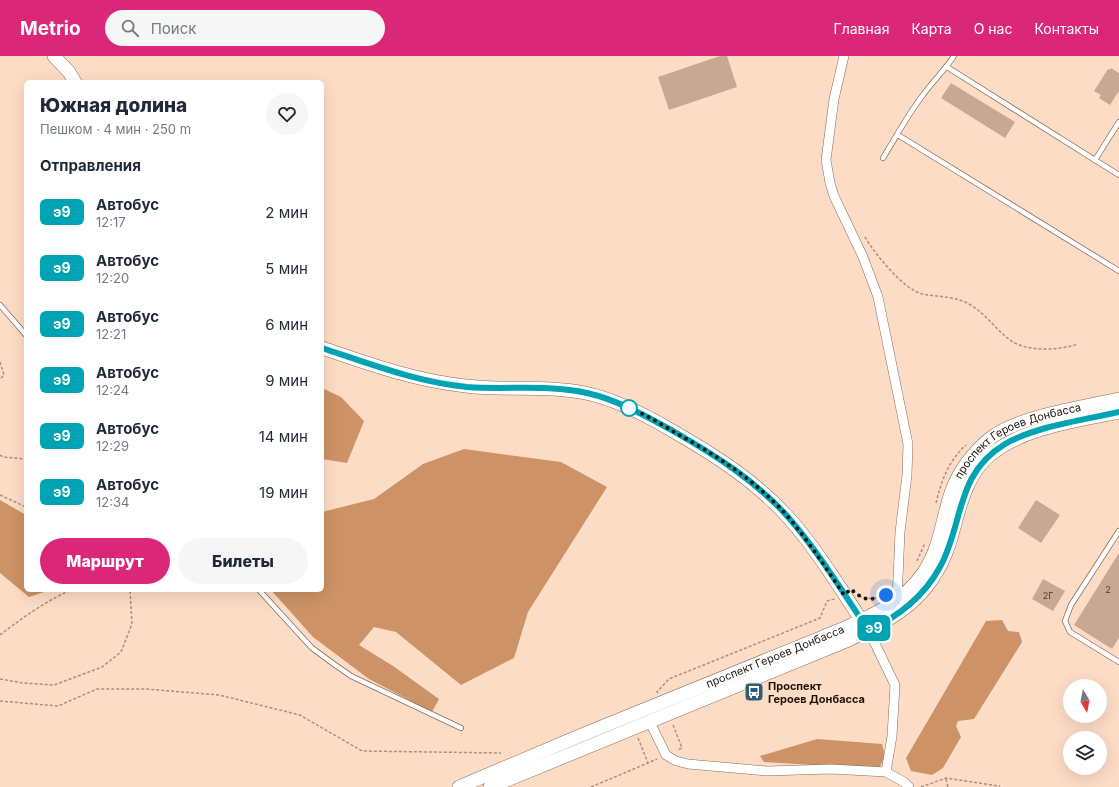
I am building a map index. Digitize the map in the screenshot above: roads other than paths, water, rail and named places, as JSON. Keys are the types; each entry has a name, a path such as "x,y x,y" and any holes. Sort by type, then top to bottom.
{"street":[{"path":"54,56 69,72 74,80"},
{"path":"844,56 834,99 826,160 834,196 863,257 878,297 908,444 907,475 891,598"},
{"path":"324,349 410,376 442,384 488,388 558,389 586,393 606,398 629,408 697,445 734,468 758,487 788,517 807,540 865,626 895,685 892,736 886,772"},
{"name":"проспект Героев Донбасса","path":"498,786 650,722 670,720 865,626 891,598 912,587 920,577 933,555 941,532 951,493 957,478 967,462 978,449 993,437 1024,422 1047,415 1119,399"},
{"name":"проспект Героев Донбасса","path":"459,787 662,702 901,612 914,601 928,585 940,566 949,545 962,499 969,482 977,469 990,456 1005,444 1022,436 1049,428 1119,412"},
{"path":"650,722 666,755 676,761 688,764 768,771 831,769 886,772 904,782 909,787"}],"lane":[{"path":"883,158 929,87 947,67 954,56"},
{"path":"947,67 1119,174"},
{"path":"1096,160 1119,122"},
{"path":"898,135 1119,271"},
{"path":"0,305 24,333"},
{"path":"1119,532 1071,605 1065,621 1070,632 1119,662"},
{"path":"261,592 312,648 351,676 461,728"}],"place":[{"name":"Проспект Героев Донбасса","path":"754,692"}]}
